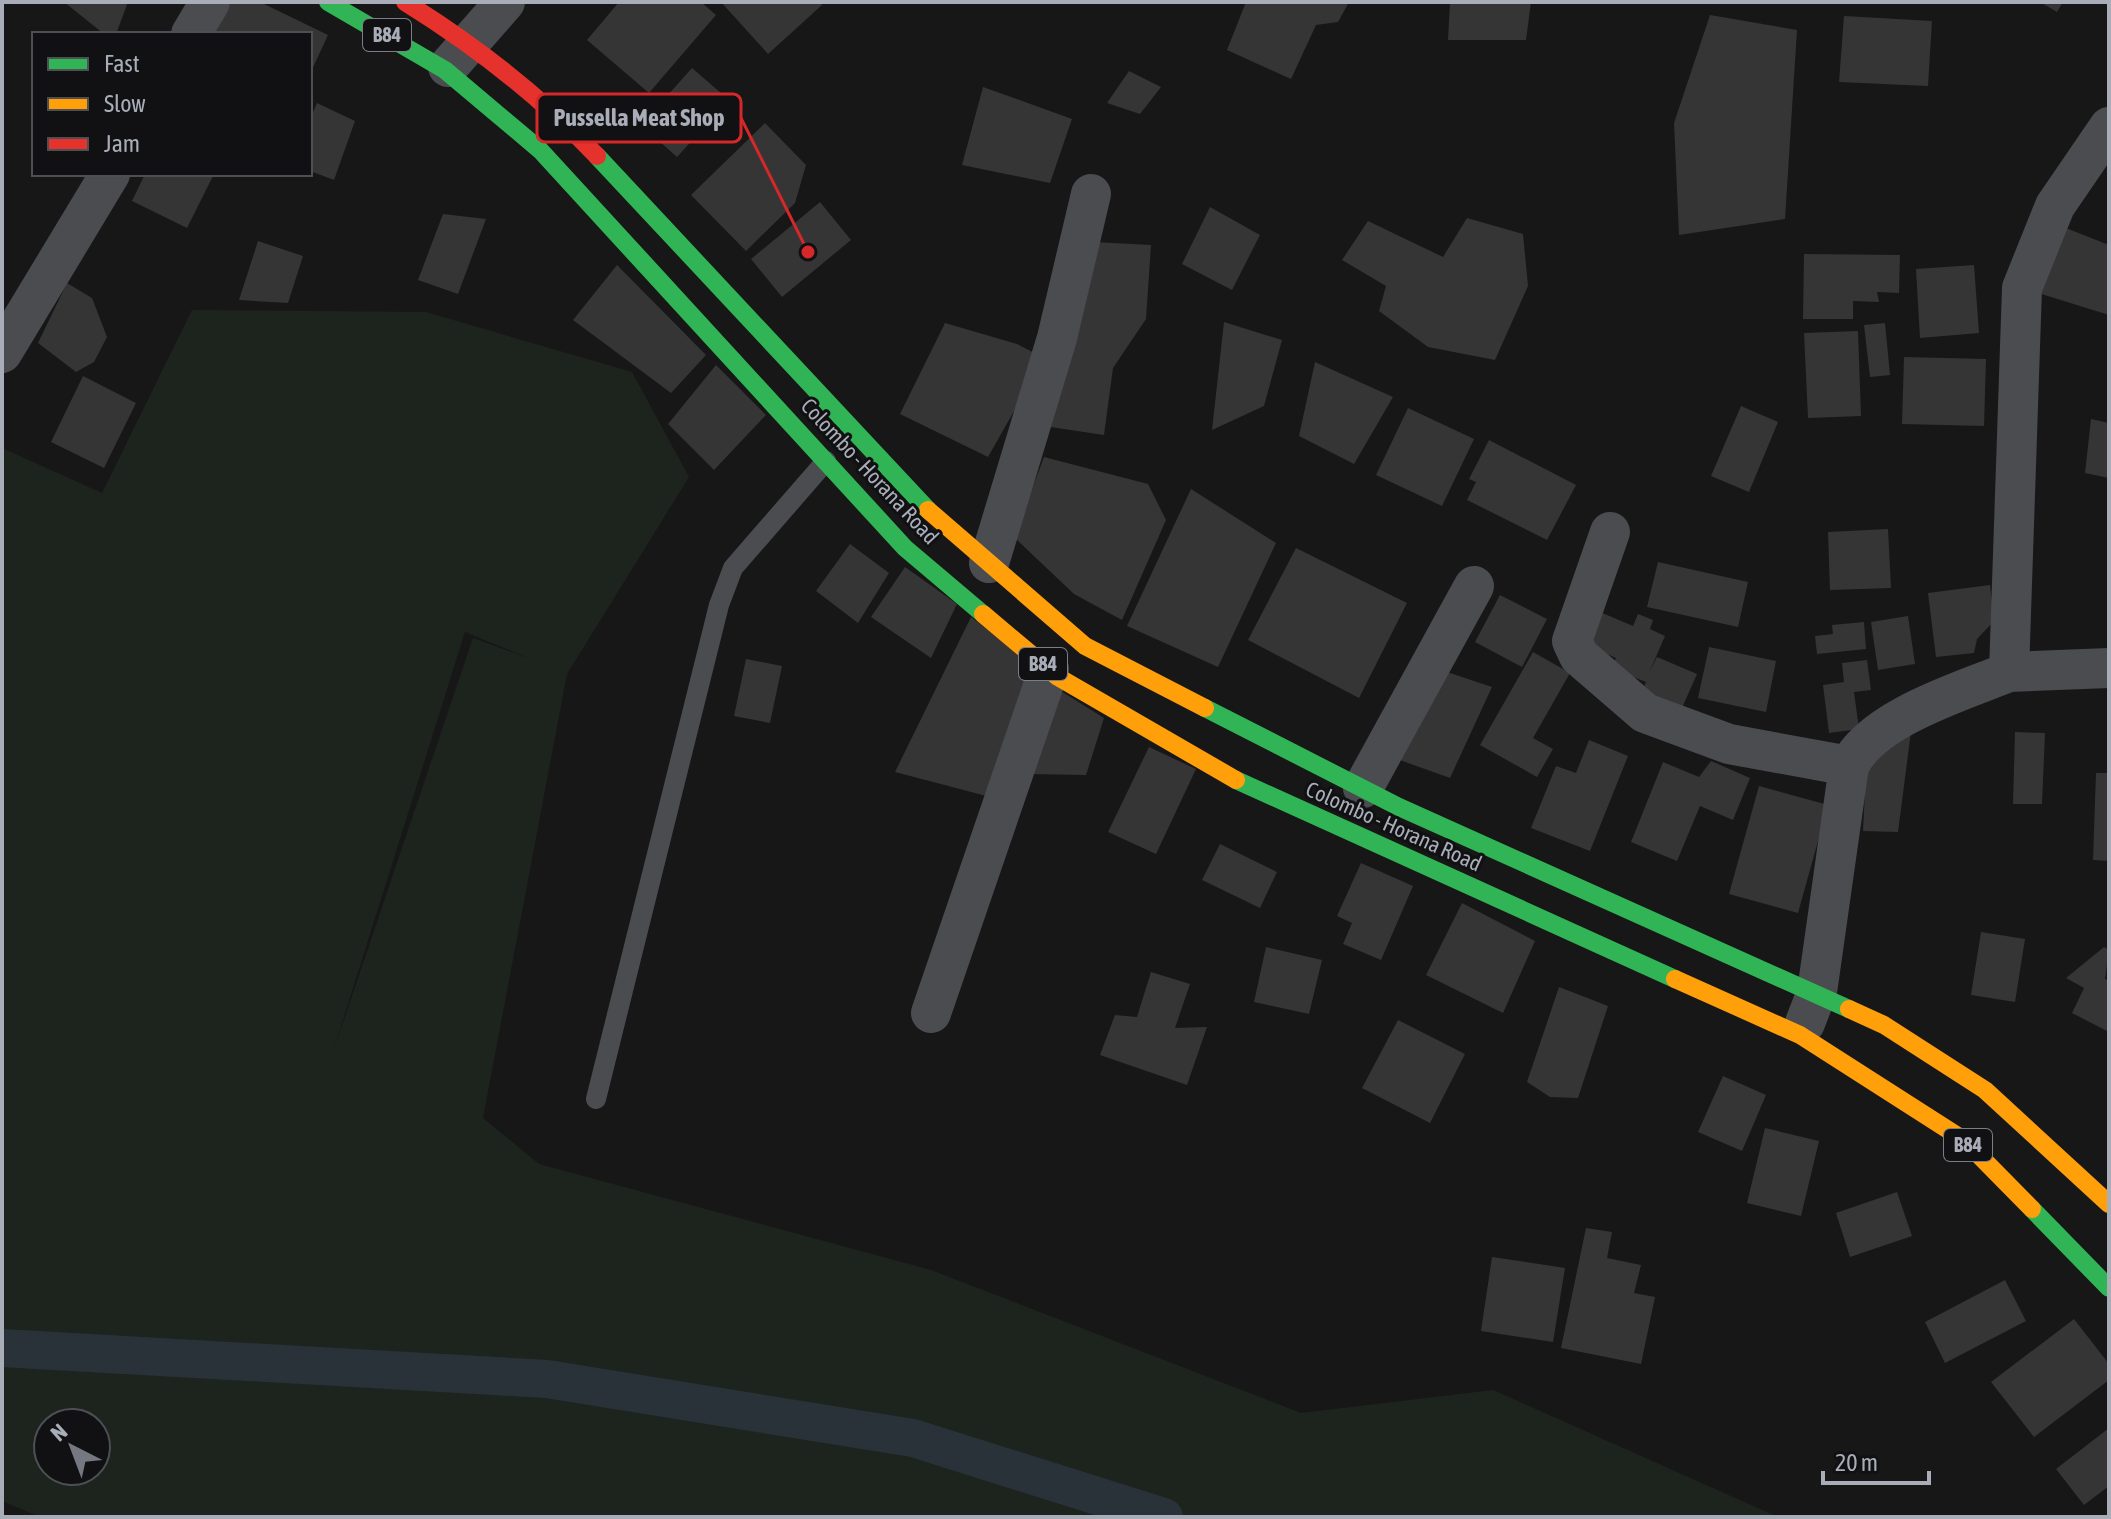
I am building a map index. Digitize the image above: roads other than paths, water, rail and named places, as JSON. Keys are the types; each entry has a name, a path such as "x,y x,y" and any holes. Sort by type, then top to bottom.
{"main road":[{"name":"Colombo - Horana Road","path":"328,2 457,56 567,124 927,509 1085,646 1363,788 1817,992"},
{"name":"Colombo - Horana Road","path":"405,2 905,548 1049,669 1241,783 1800,1035"},
{"name":"B84","path":"1817,992 1884,1025 1985,1090 2088,1181 2109,1204"},
{"name":"B84","path":"1800,1035 1964,1140 2109,1288"},
{"path":"2088,1181 2109,1192"}],"street":[{"path":"192,32 210,2"},
{"path":"457,56 505,2"},
{"path":"2009,672 2022,288 2055,206 2109,127"},
{"path":"2,353 109,176"},
{"path":"989,563 1057,338 1091,194"},
{"path":"1610,532 1572,641 1579,656 1645,713 1729,744 1849,766"},
{"path":"1363,788 1474,586"},
{"path":"1800,1035 1817,992 1849,766 1854,756 1903,715 2009,672 2109,668"},
{"path":"931,1013 1049,669"}],"lane":[{"path":"596,1099 719,605 733,568 826,461"}],"waterway":[{"path":"2,1348 547,1379 913,1438 1164,1517"}],"place":[{"name":"Pussella Meat Shop","path":"808,252"}]}
